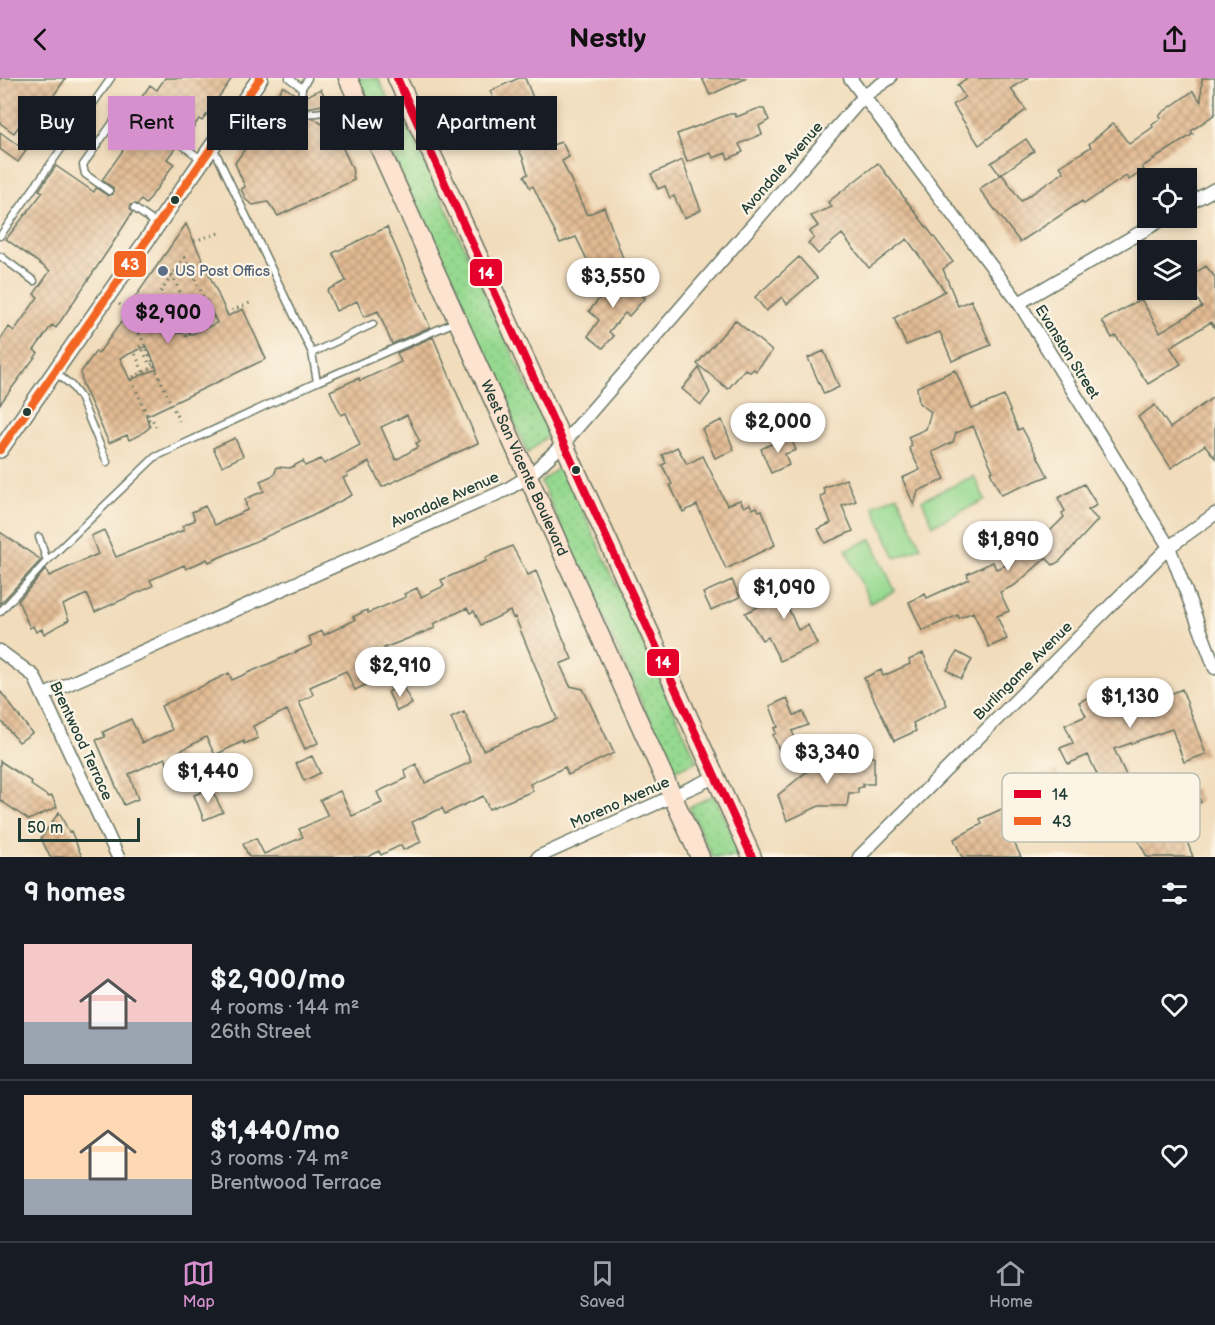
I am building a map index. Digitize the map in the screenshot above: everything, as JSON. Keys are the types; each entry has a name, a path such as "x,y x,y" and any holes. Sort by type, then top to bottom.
{"main road":[{"name":"West San Vicente Boulevard","path":"348,78 356,96"},
{"path":"397,78 562,445 752,857"},
{"name":"West San Vicente Boulevard","path":"381,150 700,857"}],"street":[{"name":"Evanston Street","path":"850,78 1019,303 1169,547 1215,668"},
{"name":"Avondale Avenue","path":"44,695 506,490 529,476 562,445 864,96 890,78"},
{"path":"247,96 257,79"},
{"path":"0,450 209,150"},
{"path":"1197,199 1215,189"},
{"path":"1019,303 1148,228"},
{"name":"Burlingame Avenue","path":"859,857 1169,547 1215,514"},
{"name":"Brentwood Terrace","path":"0,651 34,676 118,857"},
{"name":"Moreno Avenue","path":"538,857 715,777"}],"lane":[{"path":"0,236 111,78"},
{"path":"290,78 303,88"},
{"path":"302,96 308,78"},
{"path":"108,129 83,165 85,174 110,191"},
{"path":"189,150 202,160"},
{"path":"214,150 312,353 315,383"},
{"path":"134,208 157,224"},
{"path":"0,256 34,281"},
{"path":"0,612 47,561 155,457 315,383 459,321"},
{"path":"312,353 374,324"},
{"path":"54,372 71,385 80,397 85,414 107,462"},
{"path":"39,537 47,561"}],"path":[{"path":"194,241 219,232"},
{"path":"185,256 214,318 186,335 177,331 160,293 172,274 185,256"},
{"path":"172,274 196,328"},
{"path":"107,296 131,315 179,421"},
{"path":"172,318 206,302"},
{"path":"226,313 252,302"},
{"path":"143,372 135,353 136,348 141,346 150,365 154,366"},
{"path":"154,366 131,378 149,420 152,419 158,431"}],"green space":[{"path":"357,78 378,78 387,96 365,96"},
{"path":"404,124 416,141 416,150 420,150 549,434 528,453 390,150 404,150"},
{"path":"562,465 697,761 673,771 541,482"},
{"path":"974,476 985,500 933,525 922,500"},
{"path":"897,495 921,547 896,558 873,506"},
{"path":"871,539 895,591 870,603 846,550"},
{"path":"714,795 742,857 712,857 689,807"}],"building":[{"path":"0,78 66,78 53,96 18,96 18,127 14,133 0,123"},
{"path":"165,78 232,78 219,96 207,96 207,114 202,121 199,119 195,125 195,96 142,96 150,85 157,90"},
{"path":"519,78 525,78 532,96 492,96 490,91"},
{"path":"702,78 747,78 710,95"},
{"path":"968,78 1028,78 1011,89 1026,110 979,145 953,105 965,97 957,85"},
{"path":"1202,78 1215,78 1215,114 1191,131 1193,134 1143,168 1137,168 1137,175 1129,180 1126,176 1084,204 1082,201 1020,242 979,189 1002,174 1021,201 1064,172 1060,166 1091,147 1089,144 1113,123 1129,144 1153,127 1152,125 1161,118 1159,115 1193,91 1201,102"},
{"path":"283,86 296,95 296,96 276,96"},
{"path":"321,89 324,96 320,96 320,105 308,108 307,96"},
{"path":"757,109 764,109 769,120 759,126 762,134 739,144 743,152 728,159 726,153 713,158 711,153 687,162 677,134 729,114 735,114 736,117"},
{"path":"308,118 313,118 320,123 320,150 344,150 352,168 354,180 278,216 268,202 253,205 246,200 241,189 245,187 235,163 244,150 308,150"},
{"path":"0,132 18,145 18,150 26,151 18,162 0,149"},
{"path":"1026,139 1034,151 1000,175 991,163"},
{"path":"562,142 569,157 562,161 587,215 604,207 624,261 585,279 579,266 588,262 576,237 560,243 533,186 530,188 524,176 528,174 519,150 557,150 557,144"},
{"path":"123,150 174,150 167,159 174,164 146,204 141,200 138,204 130,205 132,213 111,246 56,328 52,325 34,350 38,353 0,404 0,340 9,327 14,331 38,297 34,294 50,271 6,239 43,192 39,190 56,166 94,192 96,188 108,196 113,194 113,188 102,180"},
{"path":"682,160 701,210 684,218 674,196 670,198 665,186 658,189 651,174"},
{"path":"878,163 953,262 943,269 958,306 971,300 991,345 952,361 940,332 906,345 894,318 945,291 907,239 869,268 842,234 818,254 808,243 814,238 809,232 818,226 811,216 832,207 828,202"},
{"path":"186,224 228,316 243,309 266,359 146,416 150,427 140,435 129,440 127,435 109,443 82,383 81,372 96,351 98,354 124,318 132,314 129,306","holes":["206,300 217,323 192,334 137,331","147,346 157,369 130,380 120,358"]},
{"path":"387,227 430,327 392,344 378,311 364,317 357,301 336,311 327,290 346,281 333,253"},
{"path":"799,257 817,278 787,304 782,297 766,311 755,297"},
{"path":"1206,266 1215,277 1215,329 1211,322 1170,347 1181,364 1148,384 1116,336 1112,338 1102,321 1142,300 1160,332 1202,307 1197,299 1197,272"},
{"path":"618,276 645,298 629,316 625,313 609,332 614,336 603,348 588,336 599,320 589,311"},
{"path":"735,320 772,351 756,371 754,369 750,372 745,369 728,389 697,364"},
{"path":"433,337 478,443 382,487 369,462 343,478 352,495 312,516 209,562 207,559 186,569 184,565 150,580 153,586 95,612 87,594 63,605 69,620 44,634 42,629 36,632 33,626 30,628 18,601 46,569 49,576 98,554 91,536 104,530 116,557 184,530 182,526 195,520 192,512 205,506 215,525 247,510 245,499 264,491 260,481 274,475 277,467 290,468 303,461 305,466 321,459 324,464 360,445 346,413 341,415 330,391 359,378 360,381 401,362 397,353","holes":["407,415 420,442 416,443 418,447 396,460 381,427"]},
{"path":"824,351 839,387 824,394 808,358"},
{"path":"699,368 710,393 701,405 682,389"},
{"path":"955,370 972,409 1004,396 1018,430 1022,428 1048,476 1001,495 973,426 956,433 953,442 932,452 945,479 918,491 914,505 902,478 920,470 909,448 912,446 908,437 926,429 931,412 919,403 917,387"},
{"path":"1215,396 1215,458 1205,445 1171,468 1138,417 1155,405 1170,428"},
{"path":"722,420 734,450 715,458 702,429"},
{"path":"789,435 796,450 785,454 789,465 771,473 761,449"},
{"path":"235,438 243,456 222,466 213,448"},
{"path":"677,447 687,464 703,456 727,505 740,500 744,507 750,504 752,509 757,507 759,511 762,510 775,545 726,569 697,505 683,512 670,485 672,484 662,465 666,463 662,455"},
{"path":"846,479 856,501 842,506 853,531 825,543 818,529 831,523 820,496 825,494 823,488"},
{"path":"1084,484 1097,505 1088,510 1098,520 1060,561 1053,565 1046,558 1015,585 1000,592 1009,611 997,616 1007,639 989,647 973,612 959,618 958,615 922,631 909,602 925,594 927,598 969,579 967,574 993,562 996,569 1011,563 1030,544 1020,539 1026,526 1047,534 1064,517 1062,513 1065,511 1058,498"},
{"path":"0,532 41,560 0,604"},
{"path":"512,546 528,575 536,571 572,659 560,664 570,686 583,689 614,753 568,775 565,767 530,784 533,791 489,809 483,796 445,814 442,808 412,822 421,842 403,850 401,845 381,855 379,851 368,857 249,857 243,844 256,838 264,854 303,837 299,829 328,816 320,800 340,791 352,816 382,803 377,792 407,778 404,770 416,764 425,783 471,762 451,718 464,712 483,750 557,719 515,617 513,618 510,611 481,625 474,611 470,613 467,608 433,624 435,628 384,648 386,652 361,663 370,683 355,690 346,671 310,687 313,695 299,702 318,743 305,749 287,710 253,726 258,738 244,744 244,741 215,755 206,737 178,752 183,764 170,770 165,758 129,774 138,799 124,805 96,740 105,737 103,732 131,719 142,743 172,730 161,706 229,673 232,680 312,645 309,637 322,631 324,635 355,620 353,617 367,610 368,613 406,597 404,594 417,588 421,597 444,586 441,580 486,561 485,558"},
{"path":"802,571 812,592 787,605 798,630 808,625 817,644 780,661 768,637 762,640 745,613 775,599 772,593 787,586 784,580"},
{"path":"732,580 740,597 711,610 703,593"},
{"path":"957,652 972,660 961,679 947,670"},
{"path":"923,653 947,705 913,723 916,731 894,741 864,678 881,670 883,676 910,664 909,660"},
{"path":"1145,680 1150,695 1166,689 1168,695 1182,689 1206,754 1184,762 1172,729 1114,749 1125,773 1096,773 1088,755 1068,764 1060,748 1073,743 1065,725 1086,716 1079,702 1095,694 1103,710 1132,700 1127,687"},
{"path":"402,685 412,704 397,711 388,692"},
{"path":"0,691 32,733 19,742 0,720"},
{"path":"787,698 794,715 803,712 808,725 792,731 802,755 784,762 773,735 776,733 774,728 778,727 770,706"},
{"path":"312,756 320,773 304,781 296,763"},
{"path":"845,756 874,757 874,784 863,784 863,787 858,788 858,793 849,793 847,806 819,806 787,821 778,795 822,759"},
{"path":"0,761 32,782 31,785 49,797 52,796 57,807 29,820 0,800"},
{"path":"211,788 223,812 204,820 194,795"},
{"path":"1002,809 1002,842 1014,842 1021,857 962,857 954,839 982,824 980,819"},
{"path":"59,812 69,832 71,831 82,857 50,857 41,838"},
{"path":"1139,842 1187,842 1193,857 1147,857"}],"transit line":[{"name":"43","path":"0,450 260,78"},
{"name":"14","path":"397,78 752,857"}],"place":[{"name":"US Post Offics","path":"163,271"}]}
